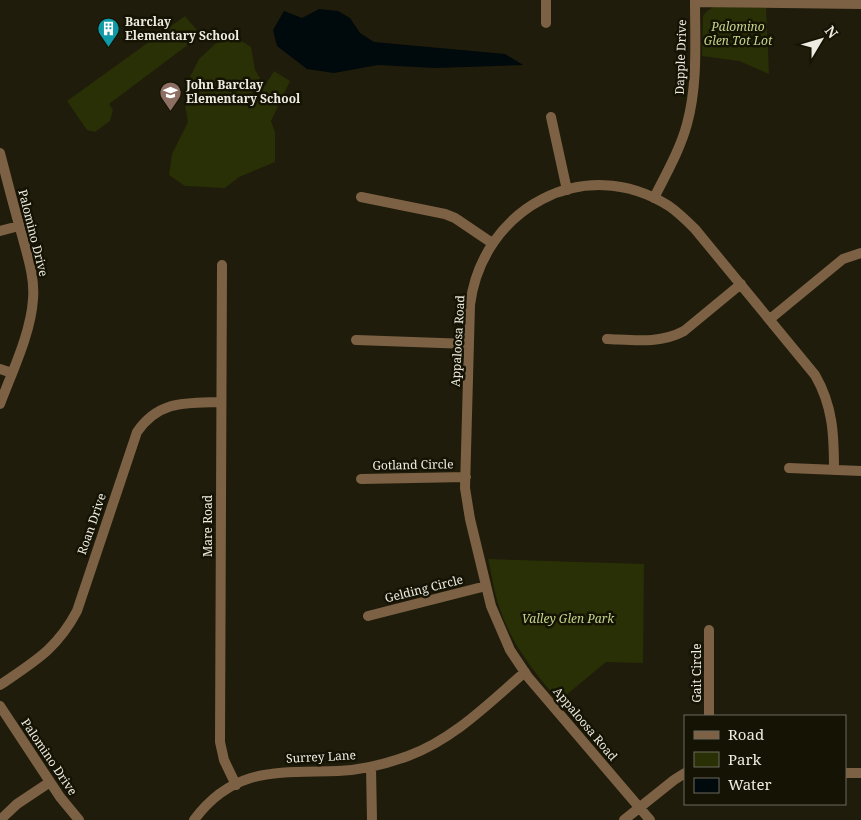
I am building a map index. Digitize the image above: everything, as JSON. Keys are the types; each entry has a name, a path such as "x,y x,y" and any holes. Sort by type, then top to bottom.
{"street":[{"path":"546,0 546,23"},
{"path":"696,1 861,4"},
{"name":"Dapple Drive","path":"654,198 678,149 690,112 695,72 696,1"},
{"path":"551,117 567,190"},
{"name":"Palomino Drive","path":"0,153 33,279 33,299 27,329 0,404"},
{"name":"Appaloosa Road","path":"650,820 525,672 503,636 491,606 468,513 466,477 470,305 473,287 481,264 492,243 506,226 527,208 542,199 567,190 595,186 617,187 654,198 675,210 695,228 808,364 826,395 831,413 834,431 834,470"},
{"path":"361,197 445,214 455,218 492,243"},
{"path":"0,231 19,226"},
{"path":"770,319 843,259 861,253"},
{"name":"Mare Road","path":"222,265 220,742 224,760 236,785"},
{"path":"607,340 655,340 684,332 741,284"},
{"path":"356,340 469,344"},
{"path":"0,369 12,373"},
{"name":"Roan Drive","path":"0,685 44,655 56,644 70,625 77,610 134,441 142,425 150,416 170,406 220,402"},
{"path":"789,468 861,471"},
{"name":"Gotland Circle","path":"361,479 466,477"},
{"name":"Gelding Circle","path":"368,616 486,586"},
{"name":"Gait Circle","path":"709,715 710,630"},
{"name":"Surrey Lane","path":"194,820 212,800 236,785 258,776 276,772 339,771 371,767 409,756 448,736 525,672"},
{"name":"Palomino Drive","path":"0,706 50,782 71,812 79,820"},
{"path":"371,767 372,820"},
{"path":"846,773 861,774"},
{"path":"624,820 674,780 684,775"},
{"path":"0,820 17,804 50,782"}],"green space":[{"name":"Palomino Glen Tot Lot","path":"715,6 766,8 769,74 739,61 702,56 703,16"},
{"path":"185,16 201,35 109,104 113,110 110,121 95,132 87,130 67,101"},
{"path":"233,36 251,47 255,70 260,78 259,84 253,90 251,101 246,106 253,106 274,71 290,81 271,121 275,132 275,162 239,177 225,188 185,186 169,175 172,154 188,122 185,105 189,79 199,59 215,44"},
{"name":"Valley Glen Park","path":"488,559 644,564 643,663 606,662 559,701 517,646 505,622 498,603"}],"water":[{"path":"319,9 338,11 350,18 360,33 374,42 505,54 523,65 435,68 378,65 334,73 307,69 277,46 273,30 284,11 302,18"}],"place":[{"name":"Barclay Elementary School","path":"109,48"},
{"name":"John Barclay Elementary School","path":"170,111"}]}
